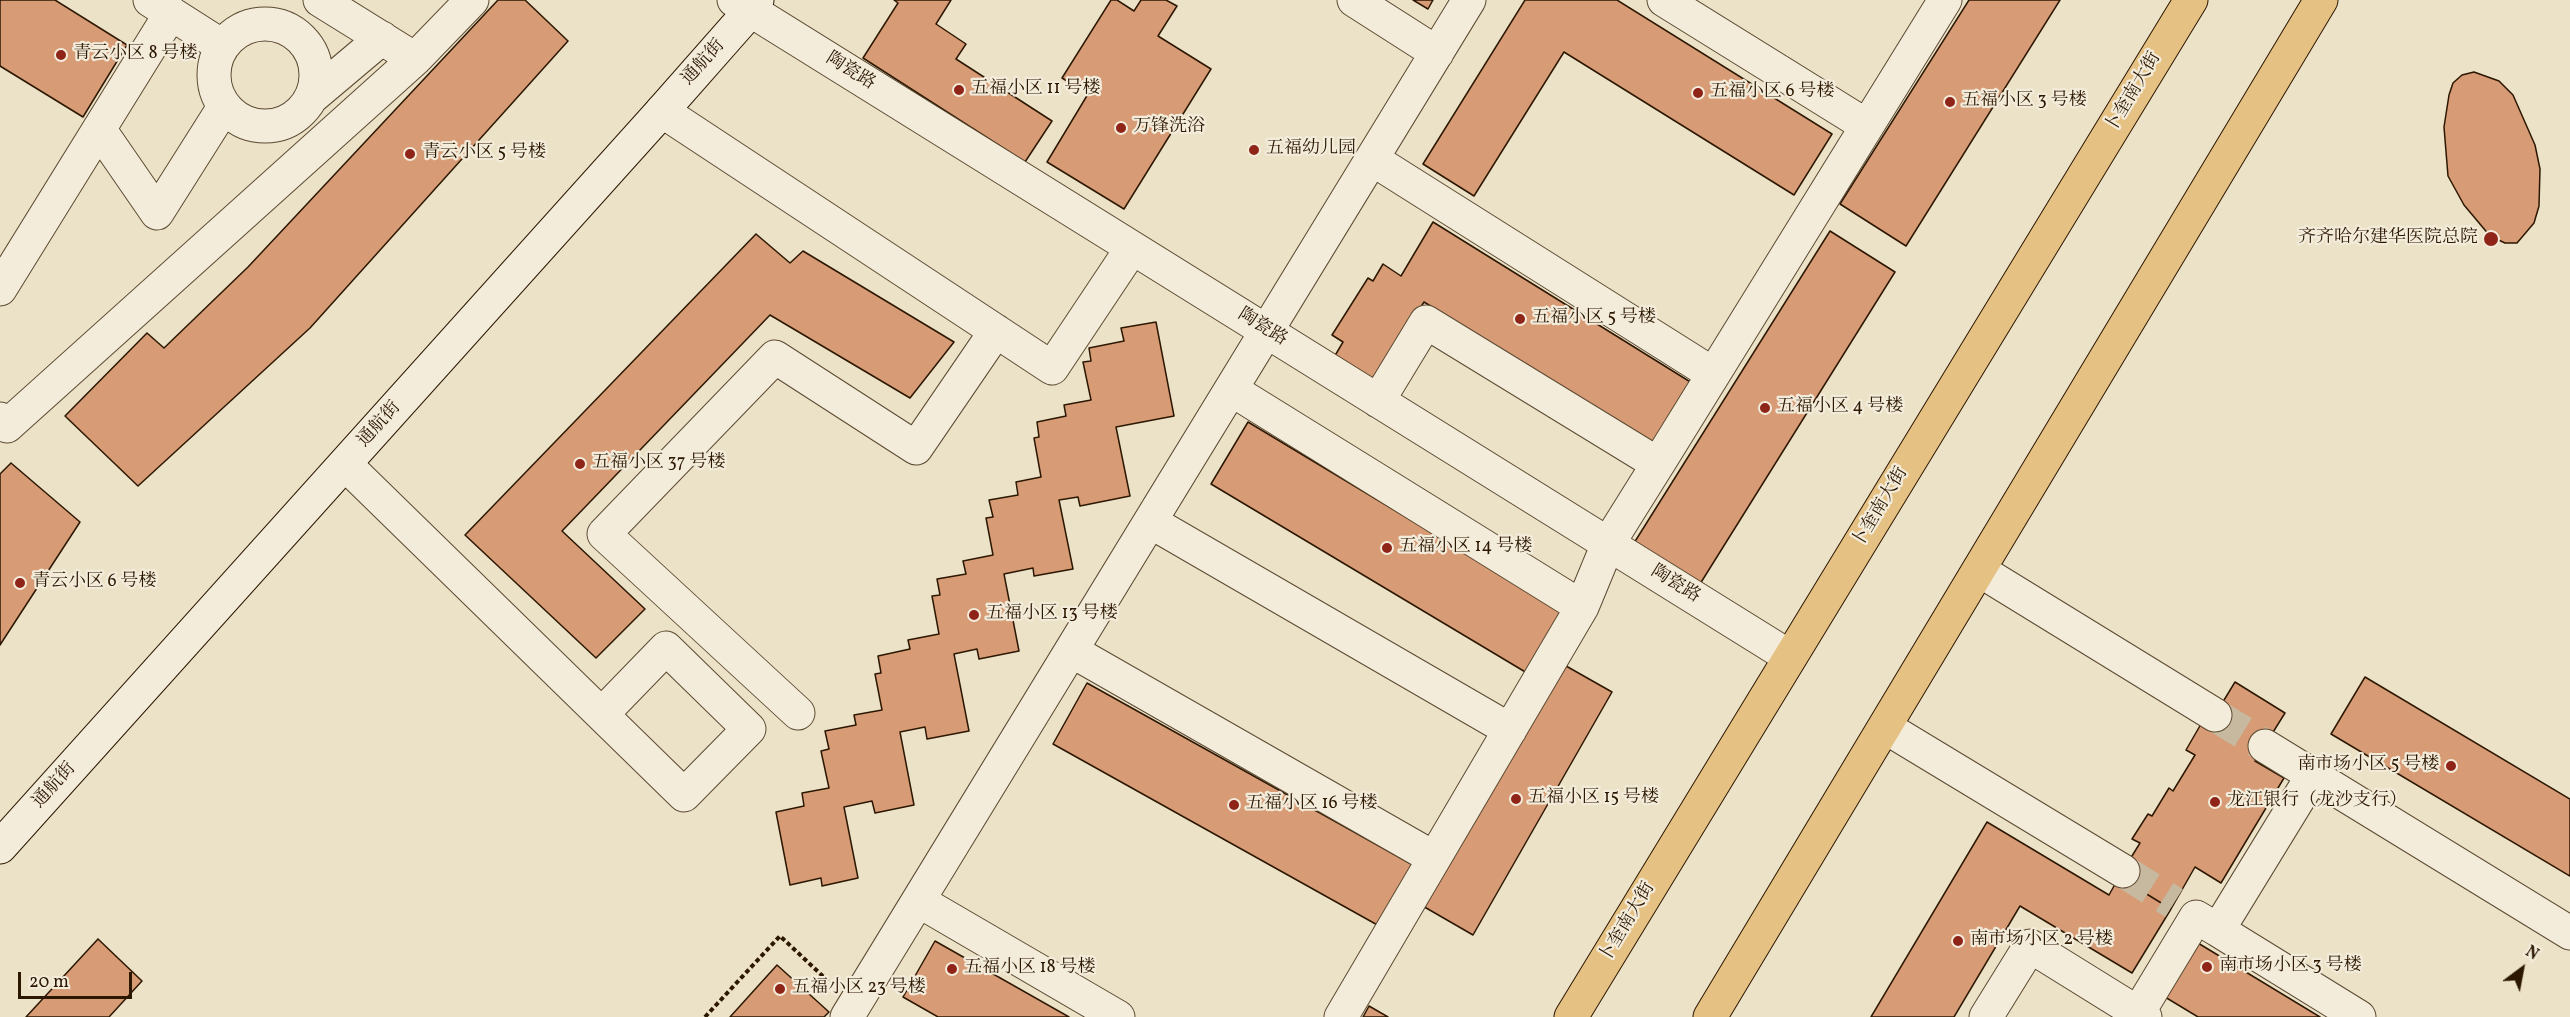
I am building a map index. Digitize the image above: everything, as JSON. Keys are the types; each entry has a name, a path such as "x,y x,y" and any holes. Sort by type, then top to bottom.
{"main road":[{"name":"卜奎南大街","path":"1571,1017 2191,0"},
{"path":"1710,1017 2321,0"}],"street":[{"path":"320,0 415,59"},
{"path":"0,419 7,426 415,59 471,0"},
{"path":"1354,0 1437,53"},
{"path":"851,1011 1469,0"},
{"path":"1664,0 1867,126"},
{"path":"1341,1017 1582,607 1608,544 1945,0"},
{"name":"陶瓷路","path":"748,4 1132,248 1790,657"},
{"name":"通航街","path":"0,848 662,111 748,4"},
{"path":"0,289 11,248 99,129 161,7 222,45"},
{"path":"312,97 316,79 315,62 307,45 295,33 280,25 263,23 248,26 233,33 222,45 215,61 213,76 216,93 224,107 236,118 252,125 270,126 287,121 302,111 312,97 382,38"},
{"path":"99,129 157,213 224,107"},
{"path":"662,111 1052,368 1132,248"},
{"path":"1372,159 1713,374"},
{"path":"1378,401 1426,322 1658,464"},
{"path":"798,713 604,534 775,357 916,448 996,331"},
{"path":"1232,390 1582,607"},
{"path":"345,464 603,713"},
{"path":"1151,522 1510,730"},
{"path":"1979,570 2215,715"},
{"path":"1072,651 1434,858"},
{"path":"1885,727 2123,871"},
{"path":"2265,746 2570,933"},
{"path":"1986,1017 2030,946 2141,1015 2196,917 2313,775"},
{"path":"918,901 1118,1017"},
{"path":"2196,917 2359,1017"}],"path":[{"path":"705,1017 780,936 851,1011"}],"building":[{"name":"青云小区 8 号楼","path":"0,0 55,0 127,45 83,117 0,66"},
{"name":"青云小区 5 号楼","path":"498,0 525,0 568,41 310,328 138,486 65,416 147,333 164,348 248,267"},
{"name":"五福小区 11 号楼","path":"894,0 951,0 936,24 966,44 956,59 1052,121 1025,162 863,58 898,3"},
{"name":"万锋洗浴","path":"1111,0 1117,0 1134,11 1141,0 1166,0 1177,6 1158,36 1211,69 1124,209 1047,162 1088,94 1062,78"},
{"path":"1413,0 1433,0 1428,9"},
{"name":"五福小区 6 号楼","path":"1525,0 1617,0 1832,134 1794,195 1564,52 1474,196 1423,164"},
{"name":"五福小区 3 号楼","path":"1969,0 2060,0 1906,246 1840,204"},
{"path":"2474,72 2499,81 2513,95 2535,145 2540,169 2539,206 2534,223 2517,243 2505,243 2490,236 2464,205 2448,176 2444,127 2449,95 2453,83 2462,75"},
{"name":"五福小区 5 号楼","path":"1433,222 1692,383 1655,444 1424,302 1373,384 1333,359 1343,342 1332,335 1368,278 1373,281 1383,264 1401,276"},
{"name":"五福小区 4 号楼","path":"1830,231 1895,272 1700,584 1634,543"},
{"name":"五福小区 37 号楼","path":"756,234 790,263 803,251 954,342 910,398 770,315 562,531 645,609 596,658 465,535"},
{"name":"五福小区 13 号楼","path":"1156,322 1174,416 1116,427 1130,496 1080,506 1078,497 1059,500 1073,569 1034,576 1033,568 1004,574 1019,651 979,659 977,649 954,654 969,731 927,739 925,727 900,732 914,805 875,813 872,801 844,807 858,878 822,886 821,878 790,885 776,812 804,806 802,793 829,788 821,751 829,749 825,731 856,725 854,715 882,710 875,674 881,673 878,656 910,649 908,640 939,634 932,596 940,595 937,579 966,574 963,561 993,555 986,518 993,517 989,500 1018,495 1016,482 1041,477 1034,438 1039,437 1037,422 1066,416 1064,405 1091,400 1083,362 1091,361 1089,348 1124,341 1121,328"},
{"name":"五福小区 14 号楼","path":"1248,422 1564,612 1527,673 1211,484"},
{"name":"青云小区 6 号楼","path":"11,463 80,522 0,645 0,474"},
{"name":"五福小区 15 号楼","path":"1559,662 1612,692 1473,935 1421,905"},
{"name":"南市场小区 5 号楼","path":"2365,677 2570,799 2570,876 2331,734"},
{"name":"龙江银行（龙沙支行）","path":"2235,682 2285,713 2255,761 2284,778 2221,883 2195,867 2171,909 2119,877 2140,843 2132,839 2148,814 2152,816 2169,788 2173,791 2195,755 2186,750 2201,724 2207,728"},
{"name":"五福小区 16 号楼","path":"1087,683 1415,866 1381,927 1053,744"},
{"name":"南市场小区 2 号楼","path":"1987,822 2109,895 2119,877 2171,909 2132,973 2020,906 1954,1017 1871,1017"},
{"path":"98,939 142,981 109,1017 26,1017"},
{"name":"南市场小区 3 号楼","path":"2193,940 2320,1017 2198,1017 2160,994"},
{"name":"五福小区 18 号楼","path":"935,941 1069,1017 938,1017 903,997"},
{"name":"五福小区 23 号楼","path":"777,965 829,1012 824,1017 730,1017"},
{"path":"1369,1006 1388,1017 1363,1017"}],"tunnel":[{"path":"2215,715 2265,746"},
{"path":"2123,871 2174,903"}],"place":[{"name":"青云小区 8 号楼","path":"61,55"},
{"name":"五福小区 11 号楼","path":"959,90"},
{"name":"五福小区 6 号楼","path":"1698,93"},
{"name":"五福小区 3 号楼","path":"1950,102"},
{"name":"万锋洗浴","path":"1121,128"},
{"name":"五福幼儿园","path":"1254,150"},
{"name":"青云小区 5 号楼","path":"410,154"},
{"name":"齐齐哈尔建华医院总院","path":"2491,239"},
{"name":"五福小区 5 号楼","path":"1520,319"},
{"name":"五福小区 4 号楼","path":"1765,408"},
{"name":"五福小区 37 号楼","path":"580,464"},
{"name":"五福小区 14 号楼","path":"1387,548"},
{"name":"青云小区 6 号楼","path":"20,583"},
{"name":"五福小区 13 号楼","path":"974,615"},
{"name":"南市场小区 5 号楼","path":"2451,766"},
{"name":"五福小区 15 号楼","path":"1516,799"},
{"name":"龙江银行（龙沙支行）","path":"2215,802"},
{"name":"五福小区 16 号楼","path":"1234,805"},
{"name":"南市场小区 2 号楼","path":"1958,941"},
{"name":"南市场小区 3 号楼","path":"2207,967"},
{"name":"五福小区 18 号楼","path":"952,969"},
{"name":"五福小区 23 号楼","path":"780,989"}]}
